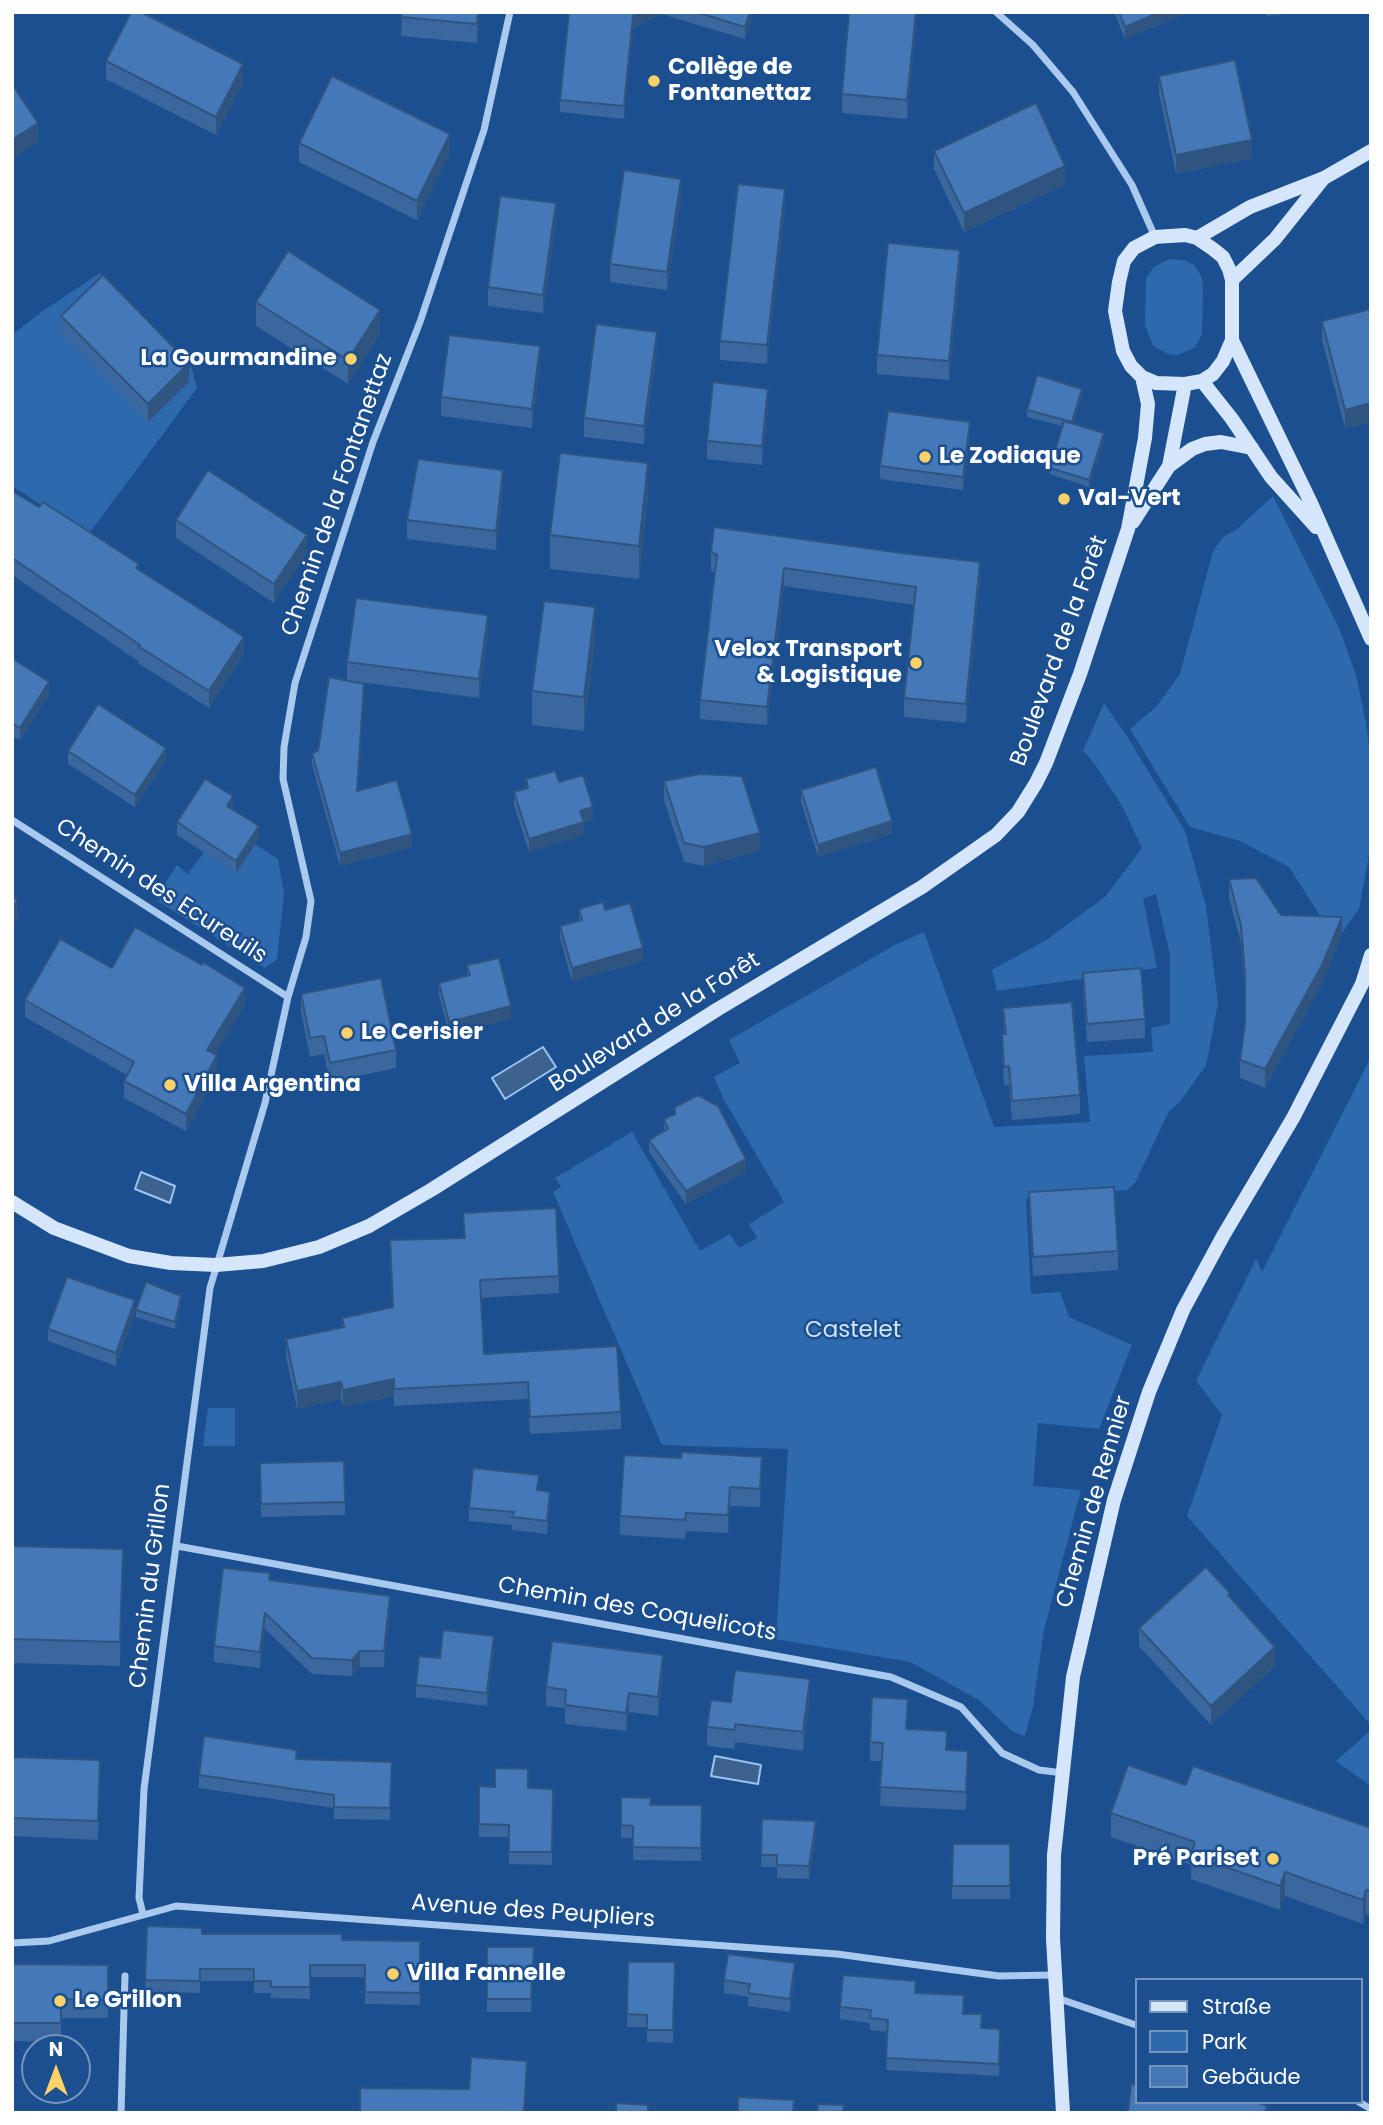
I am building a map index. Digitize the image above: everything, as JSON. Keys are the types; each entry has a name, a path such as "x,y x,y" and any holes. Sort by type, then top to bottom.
{"street":[{"name":"Chemin de la Fontanettaz","path":"288,997 306,937 311,901 283,779 285,747 302,658 373,442 420,321 484,130 510,12"},
{"path":"996,12 1033,45 1073,92 1132,185 1154,237"},
{"path":"1198,238 1251,207 1324,178 1371,151"},
{"path":"1232,280 1275,239 1324,178"},
{"path":"1185,235 1198,238 1223,257 1232,280 1232,340 1223,361 1213,374 1202,381 1185,384 1156,383 1142,377 1131,366 1123,351 1115,311 1124,261 1134,248 1154,237 1185,235"},
{"path":"1232,340 1311,503 1371,639"},
{"name":"Boulevard de la Forêt","path":"12,1202 54,1228 129,1256 171,1263 216,1265 263,1261 318,1247 369,1226 718,1009 922,887 996,835 1018,812 1046,763 1084,662 1128,529 1145,438 1148,404 1142,377"},
{"path":"1202,381 1271,477 1324,536"},
{"name":"Boulevard de la Forêt","path":"1128,529 1169,466 1185,384"},
{"path":"1169,466 1192,449 1205,444 1221,442 1252,448"},
{"name":"Chemin des Ecureuils","path":"12,820 288,997"},
{"name":"Chemin de Rennier","path":"1063,2113 1054,1975 1054,1855 1073,1677 1114,1500 1149,1392 1183,1310 1311,1085 1362,984 1371,955"},
{"name":"Chemin du Grillon","path":"143,1914 139,1898 144,1788 210,1288 265,1103 288,997"},
{"name":"Chemin des Coquelicots","path":"177,1546 891,1677 961,1707 1002,1753 1038,1770 1063,1773"},
{"name":"Avenue des Peupliers","path":"12,1943 49,1941 176,1906 837,1954 999,1976 1054,1975"},
{"path":"121,2113 125,1976"},
{"path":"1056,1998 1134,2024"}],"green space":[{"path":"1169,259 1185,260 1195,266 1202,278 1203,287 1202,335 1194,348 1177,355 1168,354 1153,346 1145,325 1146,278 1154,267"},
{"path":"100,273 183,375 191,366 197,388 88,535 12,486 12,335"},
{"path":"1273,496 1339,628 1356,675 1366,723 1371,763 1371,844 1359,909 1340,936 1324,922 1289,867 1240,841 1190,827 1130,729 1156,707 1180,674 1213,551 1223,537 1236,530"},
{"name":"Castelet","path":"1104,703 1185,831 1206,906 1218,1003 1206,1066 1179,1103 1169,1111 1135,1183 1127,1190 1026,1198 1031,1294 1060,1292 1069,1317 1132,1345 1099,1429 1038,1423 1033,1486 1081,1490 1044,1630 1033,1706 1025,1736 1013,1732 979,1700 910,1662 776,1639 788,1449 662,1445 553,1192 561,1187 555,1178 632,1132 700,1251 730,1234 739,1248 757,1238 749,1224 784,1202 723,1098 714,1077 740,1063 729,1040 893,946 924,932 994,1127 1090,1122 1084,1056 1153,1052 1151,1028 1170,1024 1170,955 1156,894 1143,898 1157,968 997,991 992,970 1046,940 1105,897 1142,848 1122,806 1083,751"},
{"path":"255,844 278,859 284,894 277,959 265,968 159,902 162,888 177,865 188,874 204,852 236,873"},
{"path":"1371,1057 1371,1725 1187,1516 1222,1415 1196,1381 1256,1259 1262,1272"},
{"path":"208,1408 235,1408 235,1446 203,1446"},
{"path":"1371,1730 1371,1786 1336,1761"}],"shaded area":[{"path":"543,1047 556,1067 505,1099 492,1078"},
{"path":"141,1172 175,1186 170,1203 135,1189"},
{"path":"715,1756 761,1765 758,1784 711,1776"}],"building":[{"path":"131,12 141,12 243,64 216,117 106,61"},
{"path":"402,12 478,12 477,24 401,17"},
{"name":"Collège de Fontanettaz","path":"569,12 641,12 633,16 624,106 560,100"},
{"path":"696,12 750,12 745,27"},
{"path":"849,12 916,12 907,100 842,94"},
{"path":"1119,12 1160,12 1125,27"},
{"path":"1235,60 1252,140 1176,155 1159,76"},
{"path":"332,76 450,134 417,201 299,143"},
{"path":"12,84 38,123 12,140"},
{"path":"1036,103 1065,166 964,213 934,151"},
{"path":"624,170 681,179 667,272 610,264"},
{"path":"738,184 785,189 767,345 720,341"},
{"path":"500,196 556,203 543,295 488,287"},
{"path":"888,243 960,250 949,361 877,355"},
{"path":"288,251 380,310 348,360 256,302"},
{"path":"103,275 189,363 148,404 61,316"},
{"path":"1371,309 1371,403 1345,410 1322,321"},
{"path":"596,324 657,332 644,426 584,418"},
{"path":"449,335 540,346 532,409 441,397"},
{"path":"1037,375 1082,389 1072,422 1027,410"},
{"path":"713,382 768,389 762,446 707,441"},
{"name":"Le Zodiaque","path":"888,411 970,422 963,477 880,466"},
{"path":"1064,421 1104,433 1089,480 1050,468"},
{"path":"560,453 648,463 639,546 550,535"},
{"path":"418,459 503,470 496,531 407,520"},
{"path":"208,470 307,535 274,584 176,520"},
{"path":"12,491 39,507 43,502 139,564 136,568 244,637 209,691 138,646 140,645 12,558"},
{"path":"714,527 980,562 966,704 904,698 916,587 784,568 767,707 700,700 717,555 711,552"},
{"path":"356,598 488,615 479,679 347,662"},
{"path":"544,601 595,607 584,697 532,691"},
{"path":"12,658 49,682 20,728 12,723"},
{"path":"329,677 364,684 357,791 397,780 412,834 340,853 312,753 318,751"},
{"path":"98,704 166,748 135,795 68,751"},
{"path":"876,767 892,821 818,845 801,790"},
{"path":"555,771 559,782 583,775 593,807 580,811 584,822 529,839 514,792 528,788 526,779"},
{"path":"700,774 742,776 760,833 704,847 684,843 664,781"},
{"path":"205,779 233,796 227,806 259,826 236,861 177,822"},
{"path":"1256,878 1281,915 1342,917 1322,965 1265,1069 1240,1060 1245,1023 1245,974 1241,925 1229,879"},
{"path":"12,897 18,900 12,909"},
{"path":"603,902 605,910 630,903 643,948 572,968 560,926 582,920 579,909"},
{"path":"135,927 202,965 203,962 245,988 207,1050 217,1055 186,1114 124,1081 134,1062 25,1000 60,939 112,968"},
{"path":"499,958 511,1006 449,1022 439,983 470,975 467,965"},
{"path":"1141,968 1145,1019 1087,1024 1083,973"},
{"name":"Le Cerisier","path":"381,978 396,1050 330,1063 324,1036 310,1038 301,994"},
{"path":"1072,1002 1080,1095 1012,1101 1009,1066 1004,1067 1002,1034 1006,1034 1003,1008"},
{"path":"698,1095 718,1106 746,1159 686,1191 649,1140 668,1129 664,1119 675,1114 675,1107"},
{"path":"1114,1187 1118,1251 1033,1257 1029,1192"},
{"path":"556,1208 559,1276 480,1280 484,1354 617,1346 621,1412 530,1417 528,1382 394,1389 394,1379 343,1390 341,1382 297,1391 286,1339 344,1327 342,1318 393,1307 390,1240 465,1238 463,1213"},
{"path":"67,1277 135,1300 116,1353 48,1329"},
{"path":"146,1282 181,1296 175,1322 136,1310"},
{"path":"681,1452 762,1457 760,1489 730,1487 728,1515 686,1513 685,1520 620,1516 624,1455 681,1458"},
{"path":"344,1461 345,1502 261,1504 260,1463"},
{"path":"473,1468 539,1475 537,1490 550,1492 547,1521 512,1517 514,1512 469,1508"},
{"path":"12,1546 123,1549 120,1642 12,1639"},
{"path":"1206,1567 1275,1647 1211,1706 1139,1628"},
{"path":"223,1568 270,1573 269,1580 390,1596 384,1651 360,1651 352,1660 312,1658 265,1613 260,1652 214,1646"},
{"path":"443,1630 494,1636 487,1693 416,1685 419,1656 440,1658"},
{"path":"552,1641 663,1655 658,1697 629,1693 626,1713 565,1705 566,1690 546,1687"},
{"path":"735,1670 810,1679 803,1732 735,1724 735,1730 707,1727 711,1700 731,1702"},
{"path":"872,1697 908,1699 906,1729 947,1731 946,1750 968,1751 966,1792 880,1787 883,1743 870,1742"},
{"path":"204,1736 297,1750 296,1759 392,1762 390,1808 334,1807 334,1795 199,1775"},
{"path":"12,1757 100,1760 98,1821 12,1818"},
{"name":"Pré Pariset","path":"1128,1765 1186,1785 1193,1766 1371,1828 1371,1891 1366,1890 1363,1900 1285,1872 1280,1886 1191,1855 1195,1842 1111,1813"},
{"path":"495,1768 528,1769 528,1788 553,1789 552,1852 509,1852 509,1825 479,1824 479,1786 495,1787"},
{"path":"621,1797 651,1798 650,1805 702,1805 701,1848 633,1847 633,1826 621,1825"},
{"path":"762,1819 816,1821 809,1866 777,1865 777,1855 761,1855"},
{"path":"953,1844 1010,1844 1010,1886 952,1886"},
{"path":"147,1926 202,1928 202,1934 342,1934 342,1940 420,1941 420,1993 365,1992 365,1965 310,1965 310,1987 271,1987 271,1981 254,1981 254,1969 200,1969 200,1981 145,1980"},
{"path":"487,1947 534,1947 531,1999 487,1999"},
{"path":"728,1954 795,1963 790,1999 748,1993 750,1984 724,1980"},
{"path":"628,1962 675,1962 673,2030 647,2030 647,2015 627,2014"},
{"path":"12,1964 108,1965 108,2000 61,1999 61,2023 12,2023"},
{"path":"843,1975 916,1981 915,1993 964,1995 963,2014 982,2014 981,2028 1000,2029 999,2064 886,2058 888,2020 870,2018 871,2010 840,2007"},
{"path":"471,2057 527,2061 524,2113 360,2113 360,2088 469,2089"},
{"path":"1131,2084 1134,2085 1134,2104 1267,2106 1265,2113 1128,2113"},
{"path":"738,2097 794,2100 793,2113 738,2113"},
{"path":"616,2103 648,2105 648,2113 616,2113"},
{"path":"818,2104 844,2105 843,2113 817,2113"}],"place":[{"name":"Collège de Fontanettaz","path":"654,81"},
{"name":"La Gourmandine","path":"351,359"},
{"name":"Le Zodiaque","path":"925,457"},
{"name":"Val-Vert","path":"1064,499"},
{"name":"Velox Transport & Logistique","path":"916,663"},
{"name":"Le Cerisier","path":"347,1033"},
{"name":"Villa Argentina","path":"170,1085"},
{"name":"Pré Pariset","path":"1273,1859"},
{"name":"Villa Fannelle","path":"393,1974"},
{"name":"Le Grillon","path":"60,2001"}]}
